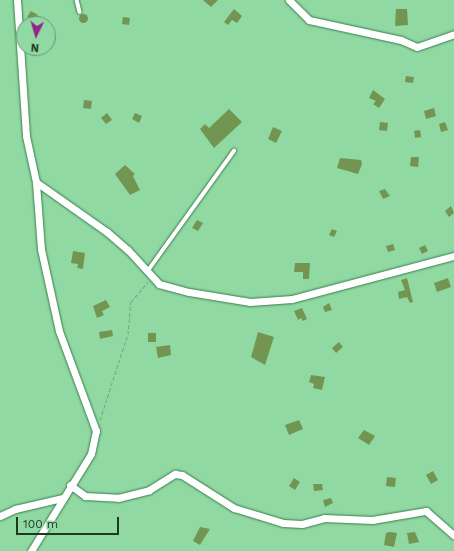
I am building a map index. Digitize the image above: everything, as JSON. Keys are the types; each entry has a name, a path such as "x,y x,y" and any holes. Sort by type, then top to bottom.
{"street":[{"path":"17,0 26,136 36,182 41,249 59,331 96,431 90,454 62,498 33,550"},
{"path":"289,0 309,20 402,40 416,47 454,34"},
{"path":"36,182 107,232 128,250 159,284 212,296 250,302 292,299 454,256"},
{"path":"70,485 85,496 118,498 149,490 175,474 182,475 234,508 283,523 302,524 324,518 372,520 426,511 454,535"},
{"path":"0,516 15,509 62,498"}],"lane":[{"path":"77,0 80,12"},
{"path":"150,275 234,151"}],"path":[{"path":"96,431 128,334 131,302 150,275"}],"building":[{"path":"203,0 218,0 211,7"},
{"path":"234,9 242,16 237,23 232,20 228,25 224,22"},
{"path":"396,9 407,9 408,25 395,26"},
{"path":"31,11 38,15 37,16 28,16"},
{"path":"81,14 85,14 87,18 85,22 81,22 79,20 79,16"},
{"path":"123,17 130,18 129,25 122,24"},
{"path":"406,76 414,77 413,83 405,82"},
{"path":"373,90 385,99 379,108 373,104 376,101 369,98"},
{"path":"84,100 92,101 91,109 83,108"},
{"path":"434,108 436,116 426,119 424,111"},
{"path":"229,109 242,122 214,148 200,129 205,124 209,128"},
{"path":"107,113 112,120 106,124 101,118"},
{"path":"135,113 142,116 139,123 132,119"},
{"path":"380,122 388,123 387,131 379,130"},
{"path":"445,122 448,130 441,132 439,124"},
{"path":"273,127 282,131 276,143 268,139"},
{"path":"420,130 421,137 415,138 414,131"},
{"path":"411,157 419,157 418,167 410,166"},
{"path":"340,158 361,160 362,164 358,174 337,168"},
{"path":"125,165 135,174 133,176 140,190 130,195 115,174"},
{"path":"385,189 390,196 383,199 379,191"},
{"path":"451,206 454,213 449,217 445,211"},
{"path":"197,220 203,223 198,231 192,228"},
{"path":"332,229 337,231 334,237 329,235"},
{"path":"393,244 395,250 388,252 386,246"},
{"path":"425,245 428,251 422,254 419,248"},
{"path":"73,251 85,253 83,269 77,268 78,264 71,263"},
{"path":"295,263 310,263 309,279 303,279 303,272 294,272"},
{"path":"407,278 413,302 410,303 407,297 399,299 398,292 405,290 401,280"},
{"path":"448,278 451,287 437,292 434,283"},
{"path":"106,300 110,307 102,311 104,315 97,318 93,306"},
{"path":"329,303 332,310 325,312 323,307"},
{"path":"302,308 307,319 303,321 301,318 298,320 294,311"},
{"path":"112,330 113,336 100,339 99,332"},
{"path":"258,332 274,337 265,365 251,357"},
{"path":"148,333 156,333 156,342 148,342"},
{"path":"339,342 343,347 336,353 332,348"},
{"path":"170,345 171,355 158,358 156,347"},
{"path":"311,375 325,377 322,390 313,388 314,384 309,382"},
{"path":"299,420 303,429 289,435 285,425"},
{"path":"364,430 375,436 369,445 358,438"},
{"path":"433,471 438,480 431,484 426,475"},
{"path":"387,477 396,478 395,487 386,486"},
{"path":"294,478 300,482 295,490 289,486"},
{"path":"313,484 322,484 323,490 314,491"},
{"path":"331,498 333,503 325,507 323,500"},
{"path":"200,527 210,529 200,545 193,541"},
{"path":"415,532 419,542 409,544 407,533"},
{"path":"386,533 397,533 394,547 384,545"}]}
